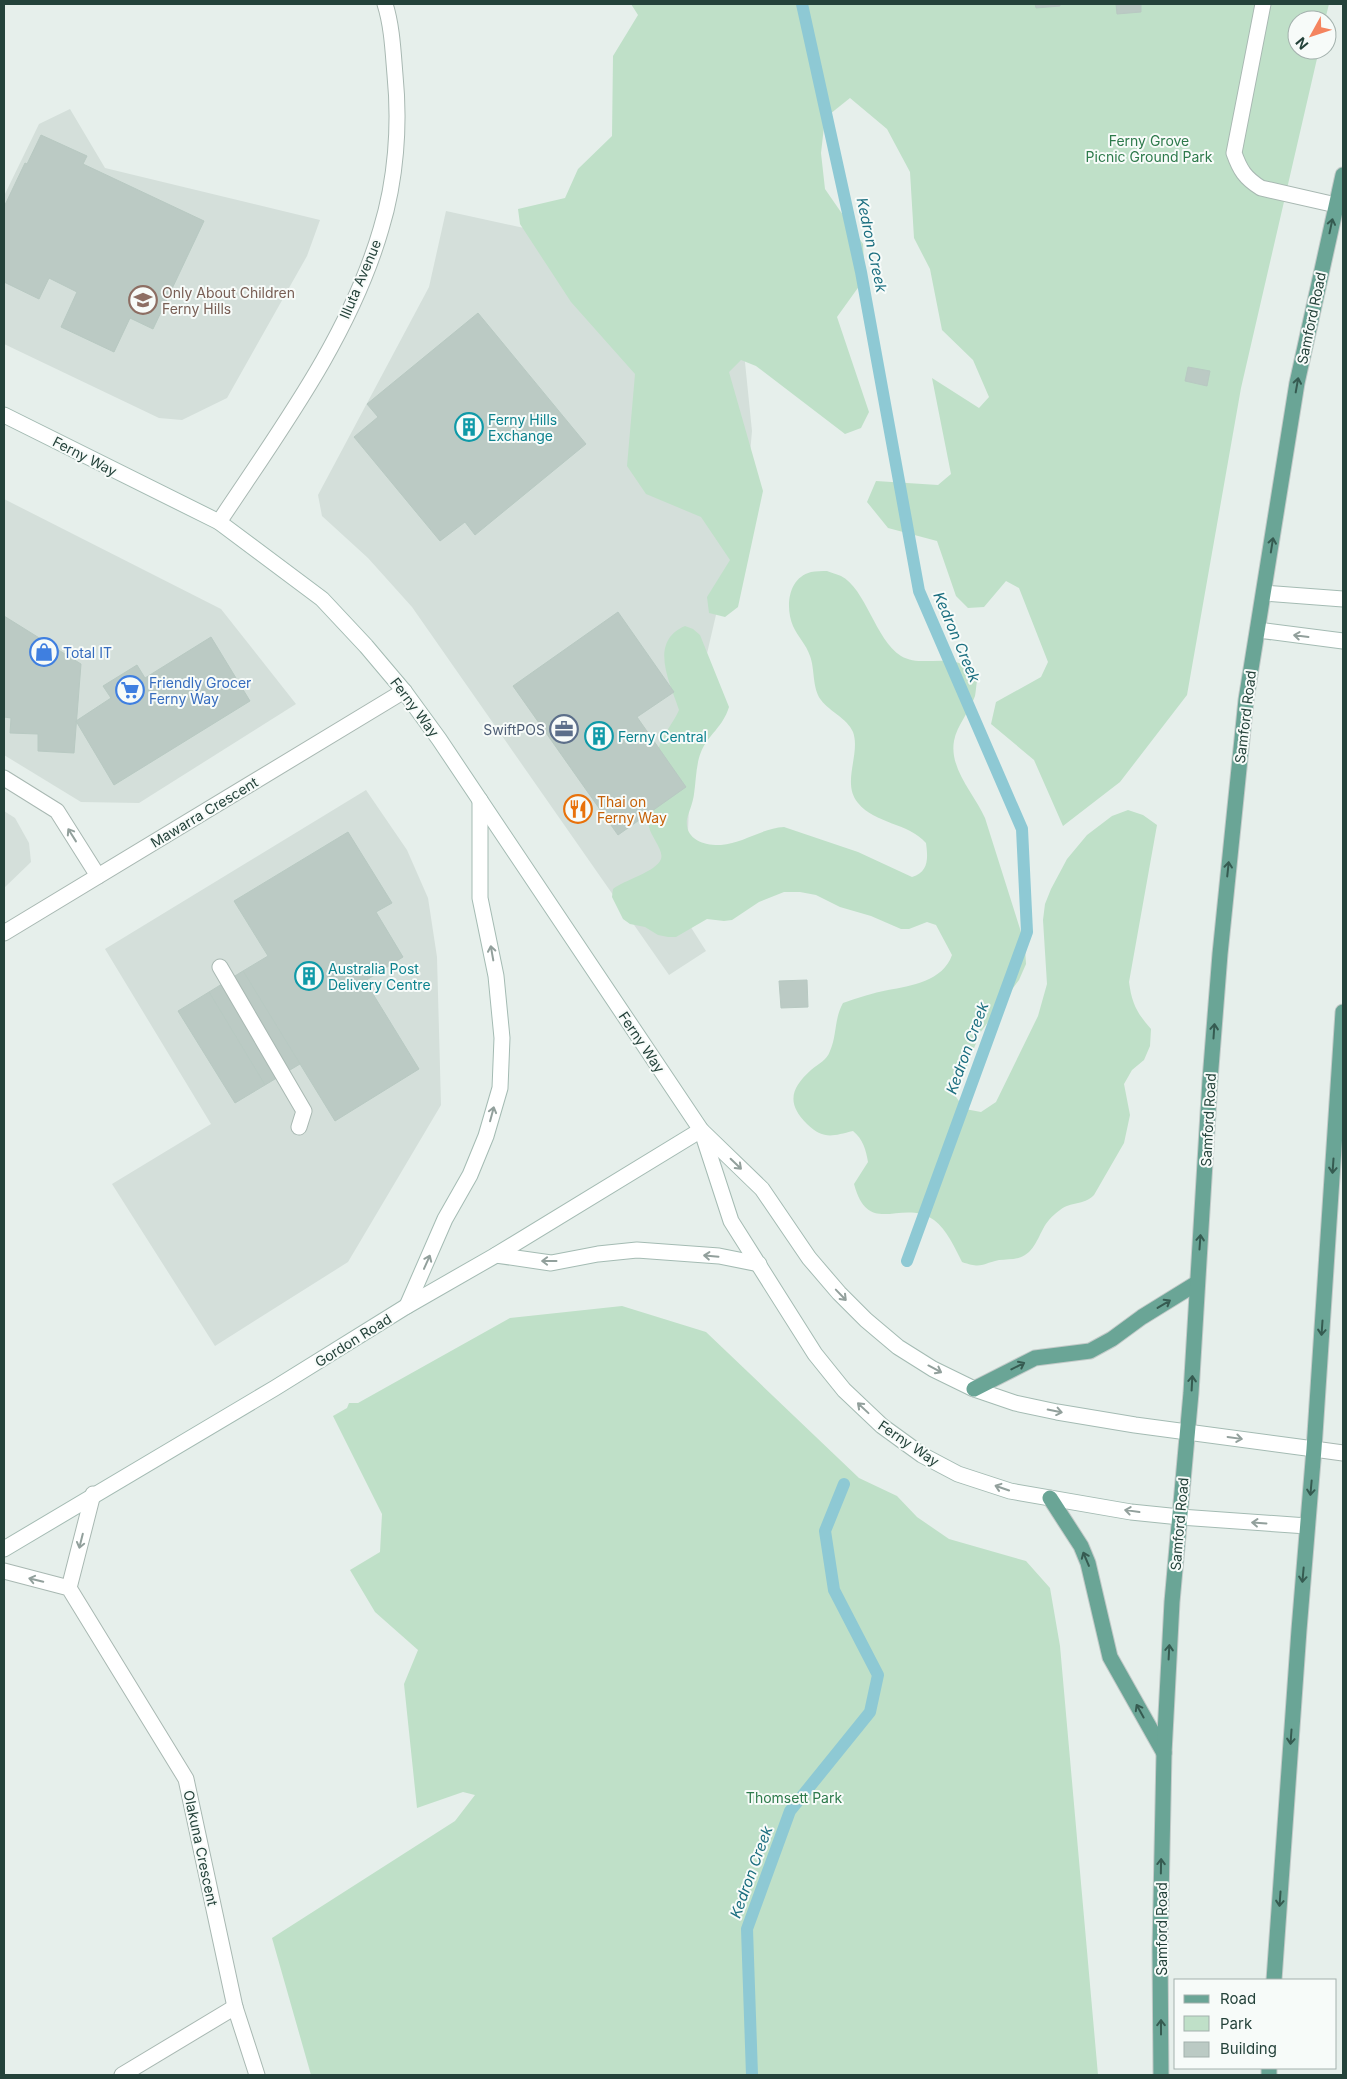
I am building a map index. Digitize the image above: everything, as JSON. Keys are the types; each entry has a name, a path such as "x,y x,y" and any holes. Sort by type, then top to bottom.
{"main road":[{"name":"Samford Road","path":"1161,2075 1160,1950 1164,1753 1172,1602 1187,1431 1220,954 1246,700 1297,383 1343,175"},
{"path":"1274,1979 1314,1449 1343,1012"},
{"path":"974,1389 1035,1358 1090,1351 1112,1339 1142,1316 1197,1283"},
{"path":"1050,1498 1080,1546 1088,1563 1110,1657 1164,1753"}],"street":[{"name":"Illuta Avenue","path":"219,522 330,349 360,285 382,228 392,180 398,106 394,60 385,4"},
{"path":"1262,4 1234,153 1239,169 1261,188 1336,205"},
{"name":"Ferny Way","path":"4,415 219,522 322,599 366,646 404,691 480,800 701,1130 762,1189 809,1258 839,1293 866,1320 898,1347 974,1389 1015,1403 1057,1412 1343,1453"},
{"path":"1264,593 1343,599"},
{"path":"1258,630 1343,641"},
{"name":"Mawarra Crescent","path":"4,933 404,691"},
{"path":"4,778 57,811 98,876"},
{"path":"407,1306 445,1219 470,1175 486,1136 500,1088 502,1038 496,976 480,898 480,800"},
{"path":"220,967 304,1111 299,1127"},
{"name":"Ferny Way","path":"701,1130 731,1221 815,1354 844,1390 882,1426 922,1455 958,1474 1010,1491 1180,1517 1307,1526"},
{"name":"Gordon Road","path":"4,1549 93,1494 275,1388 407,1306 496,1255 701,1130"},
{"path":"496,1255 551,1263 598,1254 637,1250 719,1256 758,1264"},
{"path":"4,1571 69,1588 93,1494"},
{"name":"Olakuna Crescent","path":"69,1588 186,1779 235,2006 257,2075"},
{"path":"122,2075 235,2006"}],"shaded area":[{"name":"Only About Children Ferny Hills","path":"70,109 105,168 320,220 307,256 227,398 182,420 159,418 4,344 4,196 39,124"},
{"path":"446,211 736,274 752,431 744,520 722,589 692,718 685,918 706,951 669,975 412,607 368,558 322,516 318,495 429,287"},
{"path":"4,499 221,609 296,704 139,803 81,802 4,755"},
{"path":"366,790 407,850 428,898 437,957 441,1105 348,1262 215,1346 112,1184 211,1124 105,949"},
{"path":"4,811 15,818 29,843 31,862 4,888"}],"green space":[{"name":"Ferny Grove Picnic Ground Park","path":"631,4 1329,4 1328,10 1287,10 1287,60 1317,60 1241,388 1187,695 1120,782 1063,826 1034,760 991,724 996,702 1041,677 1048,662 1019,588 1006,581 984,607 968,608 956,596 937,541 888,528 867,502 876,481 938,485 951,474 932,378 979,408 989,397 973,360 942,330 930,269 914,238 910,172 887,129 850,98 825,118 821,153 825,189 863,244 865,278 837,317 869,412 861,428 845,434 756,366 741,360 729,372 763,491 738,607 725,617 709,613 707,597 730,560 701,517 646,494 627,466 635,374 571,302 520,224 518,209 565,198 578,169 612,136 613,56 638,15"},
{"path":"827,571 841,576 850,582 884,638 901,656 917,661 953,661 969,669 977,681 975,696 956,735 953,751 959,772 985,818 1021,932 1026,964 1019,980 980,1033 959,1081 956,1097 965,1109 981,1112 996,1102 1038,1016 1047,984 1043,920 1045,904 1067,859 1087,835 1112,816 1128,810 1143,815 1157,825 1129,982 1136,1008 1151,1029 1150,1046 1144,1060 1132,1070 1124,1084 1130,1115 1124,1143 1094,1195 1086,1201 1068,1205 1056,1213 1046,1224 1033,1248 1019,1258 999,1260 981,1265 962,1262 947,1234 934,1220 922,1214 910,1212 887,1214 868,1210 860,1200 854,1184 868,1162 862,1141 853,1131 834,1135 818,1133 800,1116 794,1102 795,1089 799,1083 829,1054 838,1015 843,1003 925,981 948,964 952,955 936,925 927,922 909,929 901,929 871,916 840,907 816,895 784,892 759,902 732,920 707,919 676,937 668,937 658,935 645,927 630,924 623,919 612,897 613,889 647,872 658,864 661,859 661,852 649,827 650,799 659,747 679,710 667,675 664,652 667,642 674,633 685,626 693,629 700,635 729,707 723,720 704,746 699,757 693,797 687,819 687,826 692,837 703,843 721,845 768,830 784,827 858,852 912,877 922,872 927,859 926,843 911,831 883,820 865,810 853,795 851,778 855,741 853,732 847,723 825,704 818,695 810,656 793,626 789,602 790,594 797,580 811,572"},
{"name":"Thomsett Park","path":"622,1306 706,1332 859,1478 897,1496 917,1517 949,1539 1026,1561 1050,1588 1060,1646 1098,2075 311,2075 272,1938 455,1821 475,1795 463,1792 417,1808 404,1684 418,1650 375,1612 350,1570 380,1552 382,1514 333,1416 347,1408 349,1403 358,1403 510,1318"}],"building":[{"path":"1035,4 1060,4 1060,6 1036,8"},
{"path":"1116,4 1141,4 1141,12 1117,14"},
{"path":"41,135 87,156 83,164 204,221 153,329 130,318 114,352 61,327 77,292 49,278 39,299 4,282 4,207"},
{"name":"Ferny Hills Exchange","path":"478,313 586,444 475,535 465,522 440,541 354,437 378,417 367,404"},
{"path":"1188,367 1210,371 1207,386 1185,381"},
{"name":"Ferny Central","path":"618,612 674,692 637,717 686,787 618,835 513,686"},
{"path":"4,616 81,664 74,753 38,751 38,734 10,733 11,718 4,717"},
{"path":"211,637 250,701 114,785 76,721 111,698 103,686 137,665 145,678"},
{"name":"Australia Post Delivery Centre","path":"348,832 392,903 376,912 403,957 365,981 419,1069 335,1121 243,971 268,956 234,901"},
{"path":"243,971 300,1064 265,1085 209,992"},
{"path":"807,980 808,1007 781,1008 779,981"},
{"path":"209,992 265,1085 235,1103 178,1011"}],"waterway":[{"name":"Kedron Creek","path":"802,4 861,272 919,591 1022,829 1027,932 907,1261"},
{"name":"Kedron Creek","path":"752,2075 747,1929 790,1811 870,1712 878,1675 834,1590 825,1531 844,1484"}],"place":[{"name":"Only About Children Ferny Hills","path":"143,300"},
{"name":"Ferny Hills Exchange","path":"469,427"},
{"name":"Total IT","path":"44,652"},
{"name":"Friendly Grocer Ferny Way","path":"130,690"},
{"name":"SwiftPOS","path":"564,729"},
{"name":"Ferny Central","path":"599,736"},
{"name":"Thai on Ferny Way","path":"578,809"},
{"name":"Australia Post Delivery Centre","path":"309,976"}]}
